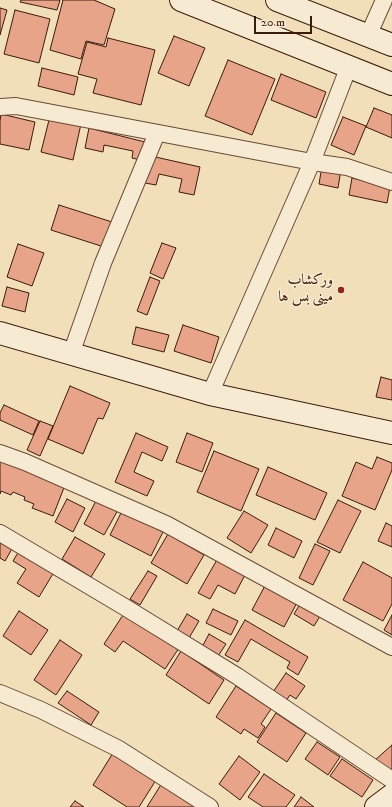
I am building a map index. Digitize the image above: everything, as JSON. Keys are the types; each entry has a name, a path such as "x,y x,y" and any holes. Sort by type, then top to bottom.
{"street":[{"path":"180,0 392,84"},
{"path":"277,0 392,45"},
{"path":"368,36 384,0"},
{"path":"210,394 312,162 349,66"},
{"path":"0,107 16,106 312,162 347,167 392,182"},
{"path":"71,354 103,263 157,133"},
{"path":"0,333 210,394 392,432"},
{"path":"0,454 25,462 166,524 392,647"},
{"path":"0,533 237,676 392,780"},
{"path":"0,693 41,710 119,749 210,807"},
{"path":"376,807 392,795"}],"building":[{"path":"21,0 60,0 57,10 20,2"},
{"path":"63,0 94,0 115,9 104,45 86,41 81,59 50,50"},
{"path":"0,8 7,10 0,35"},
{"path":"15,10 50,19 39,63 4,54"},
{"path":"174,36 205,48 189,86 158,73"},
{"path":"108,38 155,50 141,105 93,93 97,79 78,74 87,42 106,47"},
{"path":"228,60 275,79 252,135 205,116"},
{"path":"42,68 78,77 74,95 38,86"},
{"path":"281,74 326,92 316,118 271,100"},
{"path":"374,108 392,115 392,138 366,127"},
{"path":"1,114 35,122 29,150 0,144"},
{"path":"50,116 81,124 73,160 41,152"},
{"path":"343,117 366,126 354,155 331,145"},
{"path":"89,128 149,143 141,160 132,158 133,151 104,145 103,152 85,148"},
{"path":"151,156 200,167 194,195 179,192 182,179 159,174 156,185 145,183"},
{"path":"322,166 341,169 338,188 319,184"},
{"path":"352,178 390,187 387,203 349,195"},
{"path":"59,205 112,222 104,247 51,230"},
{"path":"162,243 176,248 163,279 150,273"},
{"path":"18,244 44,253 32,286 7,277"},
{"path":"150,277 160,281 147,315 137,311"},
{"path":"7,287 29,293 25,312 2,306"},
{"path":"183,325 219,337 211,363 174,351"},
{"path":"136,327 169,335 164,352 132,344"},
{"path":"381,377 392,380 392,400 376,397"},
{"path":"70,386 110,403 103,419 98,418 83,454 48,439"},
{"path":"4,405 39,421 33,435 0,420 0,413"},
{"path":"40,421 53,426 40,456 27,450"},
{"path":"136,433 168,447 162,461 142,452 134,472 154,481 147,496 115,482"},
{"path":"187,433 213,443 202,472 176,462"},
{"path":"214,451 259,469 241,511 197,492"},
{"path":"377,457 392,463 392,470 375,510 342,496 356,462 372,469"},
{"path":"0,458 65,485 53,516 32,508 34,504 24,500 25,497 13,492 11,495 1,491 0,494"},
{"path":"268,467 327,493 315,520 256,495"},
{"path":"67,499 85,508 73,532 55,522"},
{"path":"97,499 118,510 104,535 84,524"},
{"path":"338,500 361,511 340,553 317,542"},
{"path":"124,507 159,525 157,529 163,532 151,556 110,535"},
{"path":"244,511 268,525 251,553 227,538"},
{"path":"386,523 392,526 392,547 378,541"},
{"path":"276,528 302,541 294,558 268,545"},
{"path":"168,534 204,555 187,584 151,563"},
{"path":"75,537 105,554 91,577 62,559"},
{"path":"0,539 13,547 5,561 0,558"},
{"path":"315,544 330,551 313,585 299,578"},
{"path":"19,551 54,572 39,597 17,583 26,569 13,561"},
{"path":"218,558 246,573 235,594 218,585 210,599 198,593"},
{"path":"363,562 392,578 392,604 383,621 343,600"},
{"path":"148,571 157,576 140,605 130,599"},
{"path":"267,582 299,599 284,627 252,610"},
{"path":"302,601 322,613 314,626 294,614"},
{"path":"213,609 238,621 231,635 206,623"},
{"path":"19,611 48,630 31,655 3,636"},
{"path":"125,612 179,648 165,669 123,641 115,652 104,644"},
{"path":"187,614 199,621 189,638 177,631"},
{"path":"392,615 392,635 384,630"},
{"path":"245,620 308,657 298,675 287,668 290,662 251,639 238,662 225,655"},
{"path":"209,634 226,644 218,656 202,647"},
{"path":"60,640 82,655 56,695 34,680"},
{"path":"181,651 224,680 209,704 166,675"},
{"path":"286,673 305,686 296,699 290,695 286,701 273,692"},
{"path":"236,686 271,709 261,724 265,727 258,738 244,729 241,734 216,717"},
{"path":"67,691 99,712 91,725 58,703"},
{"path":"276,713 306,733 287,762 257,742"},
{"path":"317,742 340,757 328,775 305,759"},
{"path":"392,745 392,772 374,761"},
{"path":"113,753 156,780 139,807 127,807 93,785"},
{"path":"239,756 260,772 240,800 219,784"},
{"path":"342,759 373,780 362,797 330,776"},
{"path":"264,774 295,795 286,807 263,807 248,797"},
{"path":"162,783 195,804 193,807 147,807"},
{"path":"301,797 314,807 294,807"},
{"path":"75,801 84,807 70,807"}],"place":[{"name":"ورکشاب مینی بس ها","path":"341,290"}]}
